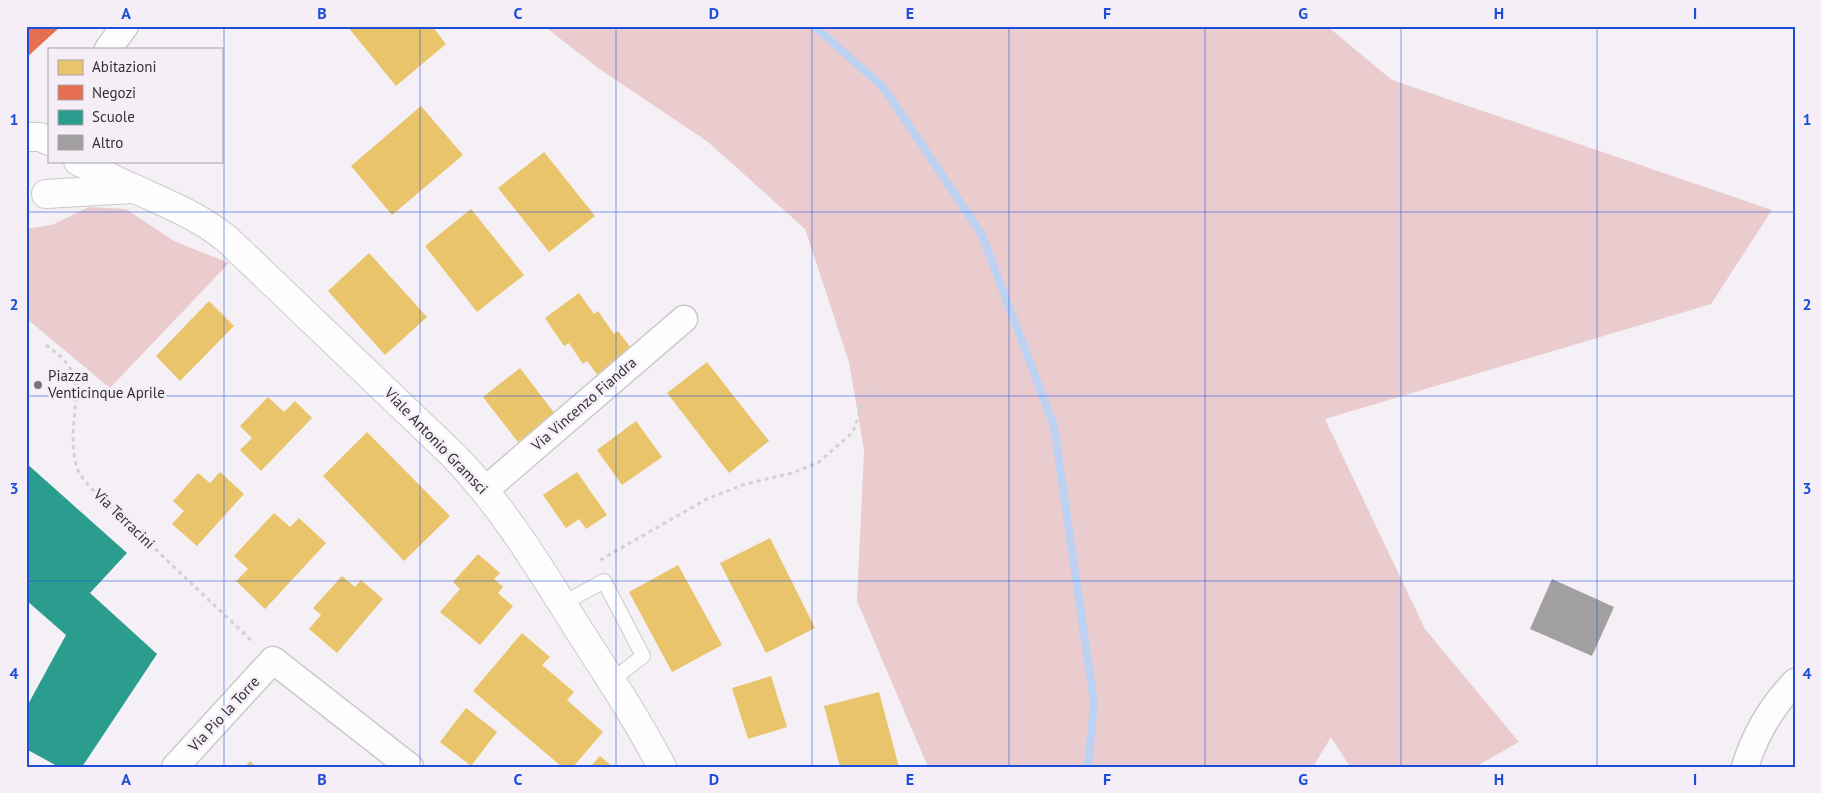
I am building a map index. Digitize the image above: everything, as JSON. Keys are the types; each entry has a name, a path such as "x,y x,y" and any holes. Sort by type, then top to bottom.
{"street":[{"path":"109,48 125,26"},
{"path":"36,195 54,188 60,180 63,162"},
{"name":"Viale Antonio Gramsci","path":"80,162 179,208 203,221 227,239 440,442 485,490 516,532 636,721 662,767"},
{"name":"Viale Antonio Gramsci","path":"36,195 133,188"},
{"name":"Via Vincenzo Fiandra","path":"485,490 684,319"},
{"path":"273,660 410,767"},
{"name":"Via Pio la Torre","path":"175,767 273,660"},
{"path":"1745,767 1750,750 1765,720 1774,706 1795,682"}],"lane":[{"path":"562,604 604,581 643,656 611,681"}],"path":[{"name":"Via Terracini","path":"46,344 61,356 68,365 76,382 73,442 76,465 81,475 93,490 273,660"},
{"path":"604,581 593,564 707,499 742,485 792,473 819,462 853,432 869,384"}],"shaded area":[{"path":"544,26 1327,26 1392,80 1772,210 1711,304 1325,419 1425,629 1519,742 1475,767 1350,767 1331,737 1313,767 928,767 857,601 864,450 849,362 805,229 708,142 598,68"},
{"path":"89,207 126,209 174,241 229,263 110,388 26,318 26,229 52,225"}],"building: Abitazioni":[{"path":"347,26 432,26 446,44 396,86"},
{"path":"421,106 463,155 392,215 351,166"},
{"path":"544,152 595,216 549,252 498,188"},
{"path":"471,209 524,275 477,312 425,246"},
{"path":"369,253 427,317 385,355 328,291"},
{"path":"579,293 594,314 598,311 614,334 618,331 634,352 599,377 587,361 583,364 569,343 564,346 545,318"},
{"path":"209,301 234,326 180,381 156,356"},
{"path":"707,362 769,441 729,473 667,393"},
{"path":"520,368 555,414 518,442 483,397"},
{"path":"268,397 284,412 295,401 312,418 261,471 240,450 252,438 240,426"},
{"path":"636,421 662,457 622,485 597,450"},
{"path":"367,432 450,516 404,561 323,476"},
{"path":"220,472 244,494 197,546 172,524 184,511 173,501 198,473 210,483"},
{"path":"577,472 607,515 586,529 579,519 566,528 543,495"},
{"path":"274,513 290,527 299,518 326,543 265,609 236,581 248,569 234,556"},
{"path":"770,538 815,628 766,653 720,563"},
{"path":"478,554 500,573 494,579 503,587 498,593 513,606 480,645 440,612 460,589 453,582"},
{"path":"678,565 722,645 672,672 629,592"},
{"path":"342,576 355,587 361,580 383,599 337,653 309,629 321,615 313,608"},
{"path":"522,633 550,657 542,665 574,692 567,700 603,732 573,767 562,767 473,691"},
{"path":"771,676 787,727 748,739 732,688"},
{"path":"879,692 899,767 840,767 824,706"},
{"path":"466,708 497,732 471,766 440,742"},
{"path":"600,756 613,767 590,767"},
{"path":"250,761 256,767 245,767"}],"building: Negozi":[{"path":"26,26 61,26 26,58"}],"building: Scuole":[{"path":"26,463 127,553 90,593 157,654 82,767 59,767 26,749 26,708 66,635 26,600"}],"building: Altro":[{"path":"1552,579 1614,607 1592,656 1530,629"}],"waterway":[{"path":"814,26 883,87 982,235 1054,426 1094,703 1088,767"}],"place":[{"name":"Piazza Venticinque Aprile","path":"38,385"}]}
